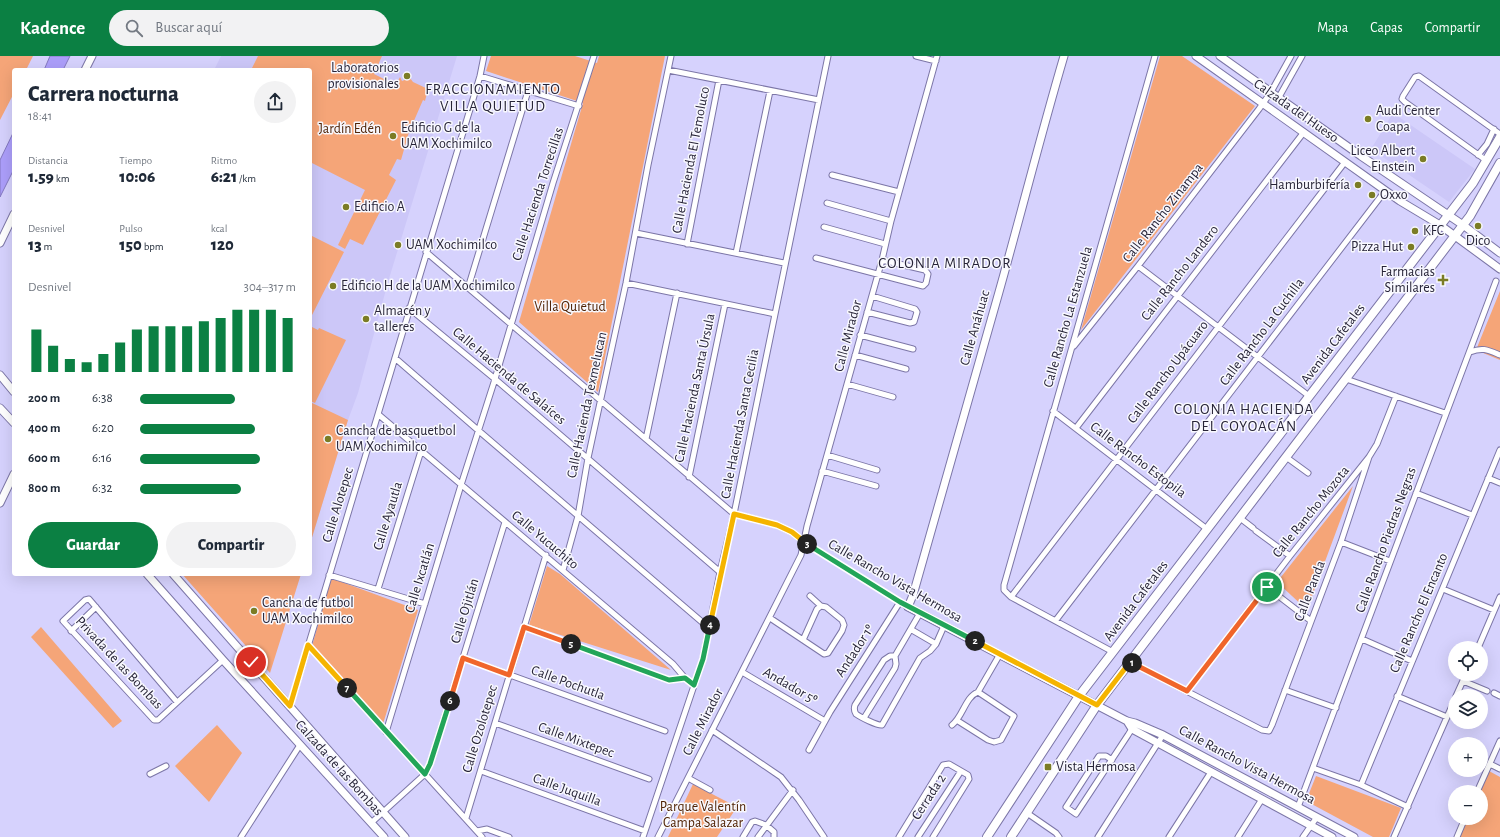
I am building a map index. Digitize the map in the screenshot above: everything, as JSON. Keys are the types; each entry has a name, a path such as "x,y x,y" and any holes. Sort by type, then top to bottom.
{"main road":[{"path":"86,68 92,56"},
{"name":"Calle Anáhuac","path":"908,607 913,595 945,484 1064,56"},
{"name":"Calzada del Hueso","path":"1196,56 1385,190 1440,225 1500,269"},
{"name":"Calzada del Hueso","path":"1220,56 1361,156 1463,225 1500,253"},
{"name":"Avenida Cafetales","path":"987,837 1080,696 1473,182 1482,158 1498,133"},
{"path":"1011,837 1097,705 1470,216 1500,163"},
{"path":"0,243 12,218"},
{"path":"1,377 12,390"},
{"path":"0,408 12,421"},
{"path":"0,503 12,478"},
{"name":"Calzada de las Bombas","path":"149,576 384,837"},
{"name":"Calzada de las Bombas","path":"175,576 405,837"},
{"name":"Calle Rancho Vista Hermosa","path":"908,607 1127,721 1158,743 1332,837"},
{"name":"Calle Rancho Vista Hermosa","path":"1134,726 1163,736 1354,837"},
{"path":"1237,786 1242,777"}],"street":[{"name":"Calle Alotepec","path":"290,706 379,415 409,308 480,76 484,56"},
{"name":"Calle Hacienda Torrecillas","path":"479,431 510,324 553,183 579,106 593,56"},
{"name":"Calle Hacienda Texmelucan","path":"563,570 578,516 588,458 626,283 648,164 671,56"},
{"name":"Calle Hacienda Santa Cecilia","path":"643,837 703,659 828,56"},
{"path":"916,56 936,59"},
{"name":"Calle Rancho La Estanzuela","path":"1011,597 1004,590 1004,585 1155,56"},
{"path":"1279,97 1302,56"},
{"path":"1290,58 1298,64"},
{"name":"Calle Rancho Zinampa","path":"1072,348 1138,266 1263,103 1271,92 1290,58"},
{"name":"Calle Mirador","path":"658,837 801,555 807,526 848,384 860,335 882,260 891,221 936,59"},
{"path":"668,70 819,100"},
{"path":"480,76 579,106"},
{"path":"1482,158 1402,99 1415,77 1419,76 1498,133"},
{"name":"Calle Hacienda El Temoluco","path":"687,244 719,80"},
{"path":"468,288 528,91"},
{"path":"736,253 770,91"},
{"name":"Calle Rancho Landero","path":"1076,428 1304,132"},
{"name":"Calle Rancho Upácuaro","path":"1011,597 1345,162"},
{"path":"832,174 900,192"},
{"name":"Calle Rancho La Cuchilla","path":"1056,620 1157,490 1385,190"},
{"path":"827,203 891,221"},
{"path":"824,227 885,244"},
{"path":"636,233 784,263"},
{"path":"426,252 734,514"},
{"path":"816,258 923,286 926,283 928,274 925,270 882,260"},
{"path":"1138,266 1309,396"},
{"name":"Calle Rancho Piedras Negras","path":"1298,807 1362,639 1445,413 1470,352 1496,281"},
{"path":"626,283 775,314"},
{"path":"646,439 677,293"},
{"path":"867,312 910,323 914,322 917,312 915,309 872,296"},
{"name":"Calle Hacienda Santa Úrsula","path":"689,477 725,304"},
{"name":"Calle Hacienda de Salaíces","path":"409,308 495,379 720,572"},
{"path":"860,335 913,349"},
{"path":"1470,352 1479,349 1486,349 1500,355"},
{"path":"855,355 906,369"},
{"path":"395,358 709,628"},
{"path":"1346,379 1445,413"},
{"path":"848,384 893,397"},
{"name":"Calle Rancho Mozota","path":"1187,691 1290,556 1370,457 1377,444 1396,396"},
{"name":"Calle Rancho Estopila","path":"1053,411 1207,529"},
{"name":"Calle Yucuchito","path":"379,415 546,555 673,664 685,678 694,685"},
{"name":"Calle Ixcatlán","path":"386,732 461,485 479,431"},
{"name":"Calle Rancho El Encanto","path":"1361,786 1500,450"},
{"name":"Calle Ayautla","path":"378,589 421,451"},
{"path":"827,455 877,470"},
{"path":"1286,457 1308,472"},
{"name":"Calle Panda","path":"1187,691 1262,730 1269,731 1341,542 1370,457"},
{"path":"822,471 876,486"},
{"path":"1488,478 1500,483"},
{"path":"1416,493 1472,515"},
{"name":"Calle Rancho Vista Hermosa","path":"734,514 777,525 792,532 804,542 908,607"},
{"path":"1240,518 1290,556"},
{"name":"Calle Ojitlán","path":"371,823 425,774 430,764 505,522"},
{"path":"1341,542 1390,561"},
{"name":"Calle Ozolotepec","path":"466,818 546,555"},
{"path":"329,575 425,604"},
{"path":"1267,587 1311,621"},
{"path":"1443,589 1494,610"},
{"path":"770,618 824,654 828,653 842,631 844,625 842,620 826,607 821,606 810,596"},
{"path":"1011,597 1113,652"},
{"path":"1481,641 1500,597"},
{"name":"Privada de las Bombas","path":"177,702 89,599 85,600 65,618 63,621 71,631 152,718 158,720 223,660"},
{"name":"Andador 1º","path":"809,750 830,712 900,602"},
{"path":"803,640 817,609 821,606"},
{"path":"71,631 96,607"},
{"path":"864,718 895,668 895,656 912,630 920,613"},
{"path":"895,656 890,656 884,660 855,705 854,709 856,713 878,725 882,725 920,658 930,651 936,644 944,626"},
{"path":"524,627 669,680 685,678"},
{"path":"912,630 936,644"},
{"path":"1362,639 1412,661"},
{"path":"308,645 482,837"},
{"path":"952,725 958,721 971,698 978,692 1000,654"},
{"name":"Calle Pochutla","path":"463,658 665,731"},
{"path":"1130,662 1187,691"},
{"name":"Andador 5º","path":"742,672 825,721"},
{"path":"1459,689 1463,681 1482,689"},
{"path":"1285,690 1336,708"},
{"path":"958,721 988,740 994,742 1001,740 1014,716 978,692"},
{"path":"1494,693 1500,696"},
{"path":"1394,837 1447,717 1397,696"},
{"name":"Calle Mixtepec","path":"495,723 649,779"},
{"path":"1112,760 1106,756 1099,756 1066,807 1076,814 1112,760 1134,726"},
{"path":"712,730 781,777 793,790 824,837"},
{"path":"1098,837 1163,736"},
{"path":"1480,785 1500,741"},
{"path":"241,837 300,745"},
{"path":"899,837 943,765 949,764 968,775 968,781 933,837"},
{"path":"1490,764 1500,770"},
{"path":"150,774 166,766"},
{"path":"1313,768 1361,786 1408,807"},
{"name":"Cerrada 2","path":"918,837 961,771"},
{"name":"Calle Juquilla","path":"480,772 645,831"},
{"path":"1169,837 1212,772"},
{"path":"688,778 710,790"},
{"path":"758,837 793,790"},
{"path":"1238,837 1262,799"},
{"path":"1027,813 1056,833 1059,837"},
{"path":"1303,837 1317,817"},
{"path":"743,837 752,822 755,820 766,825 774,832 774,837"},
{"path":"1457,837 1462,825"},
{"path":"477,831 486,829 509,837"}],"shaded area":[{"path":"50,56 70,56 64,68 45,68"},
{"path":"221,56 457,56 388,282 358,393 348,420 312,537 312,68 215,68"},
{"name":"Liceo Albert Einstein","path":"1393,113 1475,169 1449,202 1371,149"},
{"path":"12,135 12,173 0,197 0,160"}],"green space":[{"path":"0,56 33,56 27,68 12,68 12,97 0,120"},
{"name":"Jardín Edén","path":"258,56 382,56 374,74 396,85 400,77 402,81 410,78 413,82 428,89 425,101 423,100 413,123 417,126 414,133 409,132 401,160 397,159 389,175 396,180 363,245 350,239 345,249 338,245 365,190 312,163 312,68 252,68"},
{"name":"Villa Quietud","path":"491,56 575,56 597,63 599,56 665,56 598,392 519,322 583,103 486,71"},
{"path":"1160,56 1182,56 1255,106 1081,330"},
{"path":"312,236 344,252 312,315"},
{"path":"1500,291 1500,360 1476,350"},
{"path":"312,327 318,330 319,328 346,340 315,403 312,402"},
{"path":"312,403 348,420 312,537"},
{"path":"1353,486 1307,610 1277,582"},
{"path":"547,566 560,574 671,670 529,625"},
{"path":"184,576 300,576 270,673"},
{"path":"331,578 418,610 383,724 312,646"},
{"path":"41,627 122,721 113,728 31,637"},
{"path":"217,725 242,753 209,802 175,766"},
{"path":"1489,771 1500,777 1500,837 1459,837 1465,825 1488,825 1488,785 1482,785 1486,777 1488,777"},
{"path":"1316,776 1401,808 1389,837 1373,837 1306,801"},
{"name":"Parque Valentín Campa Salazar","path":"693,784 737,807 717,837 668,837"}],"place":[{"name":"Laboratorios provisionales","path":"407,76"},
{"name":"Audi Center Coapa","path":"1368,119"},
{"name":"Edificio G de la UAM Xochimilco","path":"393,136"},
{"name":"Liceo Albert Einstein","path":"1423,159"},
{"name":"Hamburbifería","path":"1358,185"},
{"name":"Oxxo","path":"1372,195"},
{"name":"Edificio A","path":"346,207"},
{"name":"Dico","path":"1478,226"},
{"name":"KFC","path":"1415,231"},
{"name":"UAM Xochimilco","path":"398,245"},
{"name":"Pizza Hut","path":"1411,247"},
{"name":"Farmacias Similares","path":"1443,280"},
{"name":"Edificio H de la UAM Xochimilco","path":"333,286"},
{"name":"Almacén y talleres","path":"366,319"},
{"name":"Cancha de basquetbol UAM Xochimilco","path":"328,439"},
{"name":"Cancha de futbol UAM Xochimilco","path":"254,611"},
{"name":"Vista Hermosa","path":"1048,767"}],"district":[{"name":"FRACCIONAMIENTO VILLA QUIETUD","path":"493,98"},
{"name":"COLONIA MIRADOR","path":"945,263"},
{"name":"COLONIA HACIENDA DEL COYOACÁN","path":"1244,418"}],"route":[{"path":"251,662 290,706 308,645 425,774 430,764 463,658 509,675 524,627 669,680 685,678 694,685 707,644 720,572 734,514 777,525 792,532 804,542 908,607 1097,705 1130,662 1187,691 1267,587"}]}
